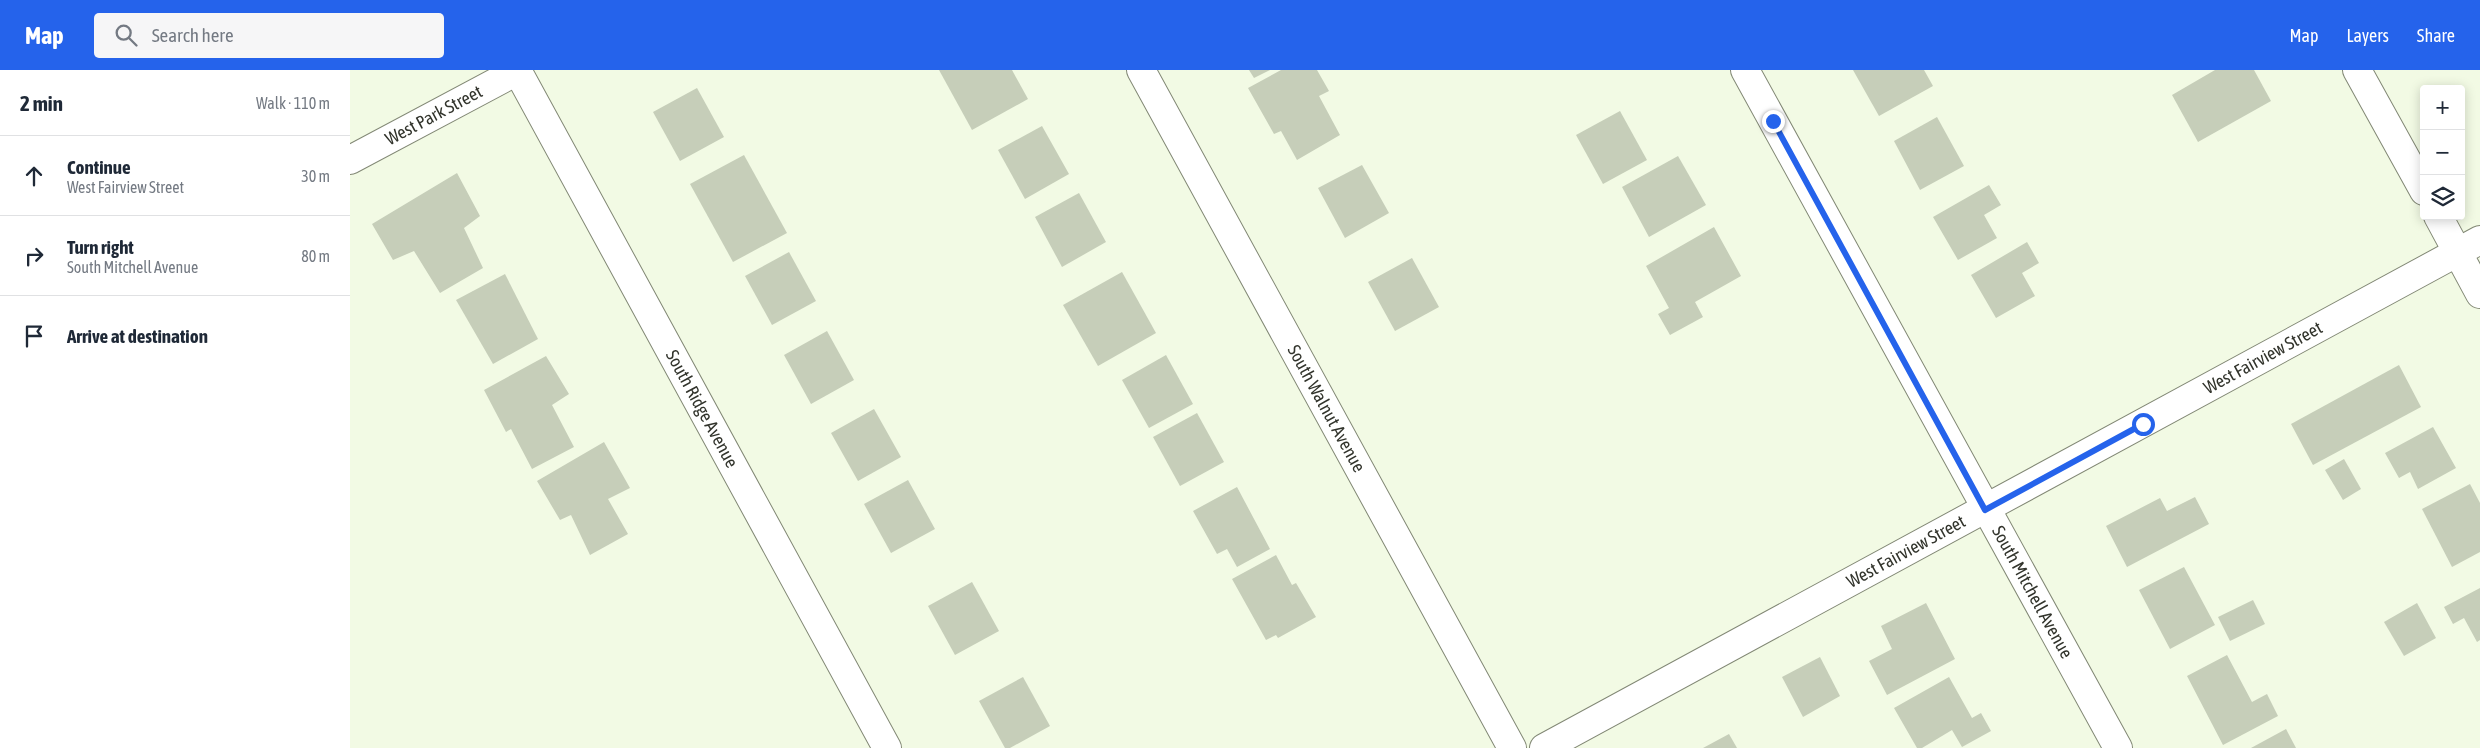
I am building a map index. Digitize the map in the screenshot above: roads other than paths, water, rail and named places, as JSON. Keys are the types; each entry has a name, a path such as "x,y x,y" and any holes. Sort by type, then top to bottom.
{"street":[{"name":"West Park Street","path":"350,160 517,70"},
{"name":"South Ridge Avenue","path":"517,70 887,748"},
{"name":"South Walnut Avenue","path":"1141,70 1512,748"},
{"name":"South Mitchell Avenue","path":"1745,70 1985,510 2118,748"},
{"path":"2357,70 2420,184"},
{"path":"2442,220 2469,246 2480,294"},
{"name":"West Fairview Street","path":"1544,748 2469,246"}]}
